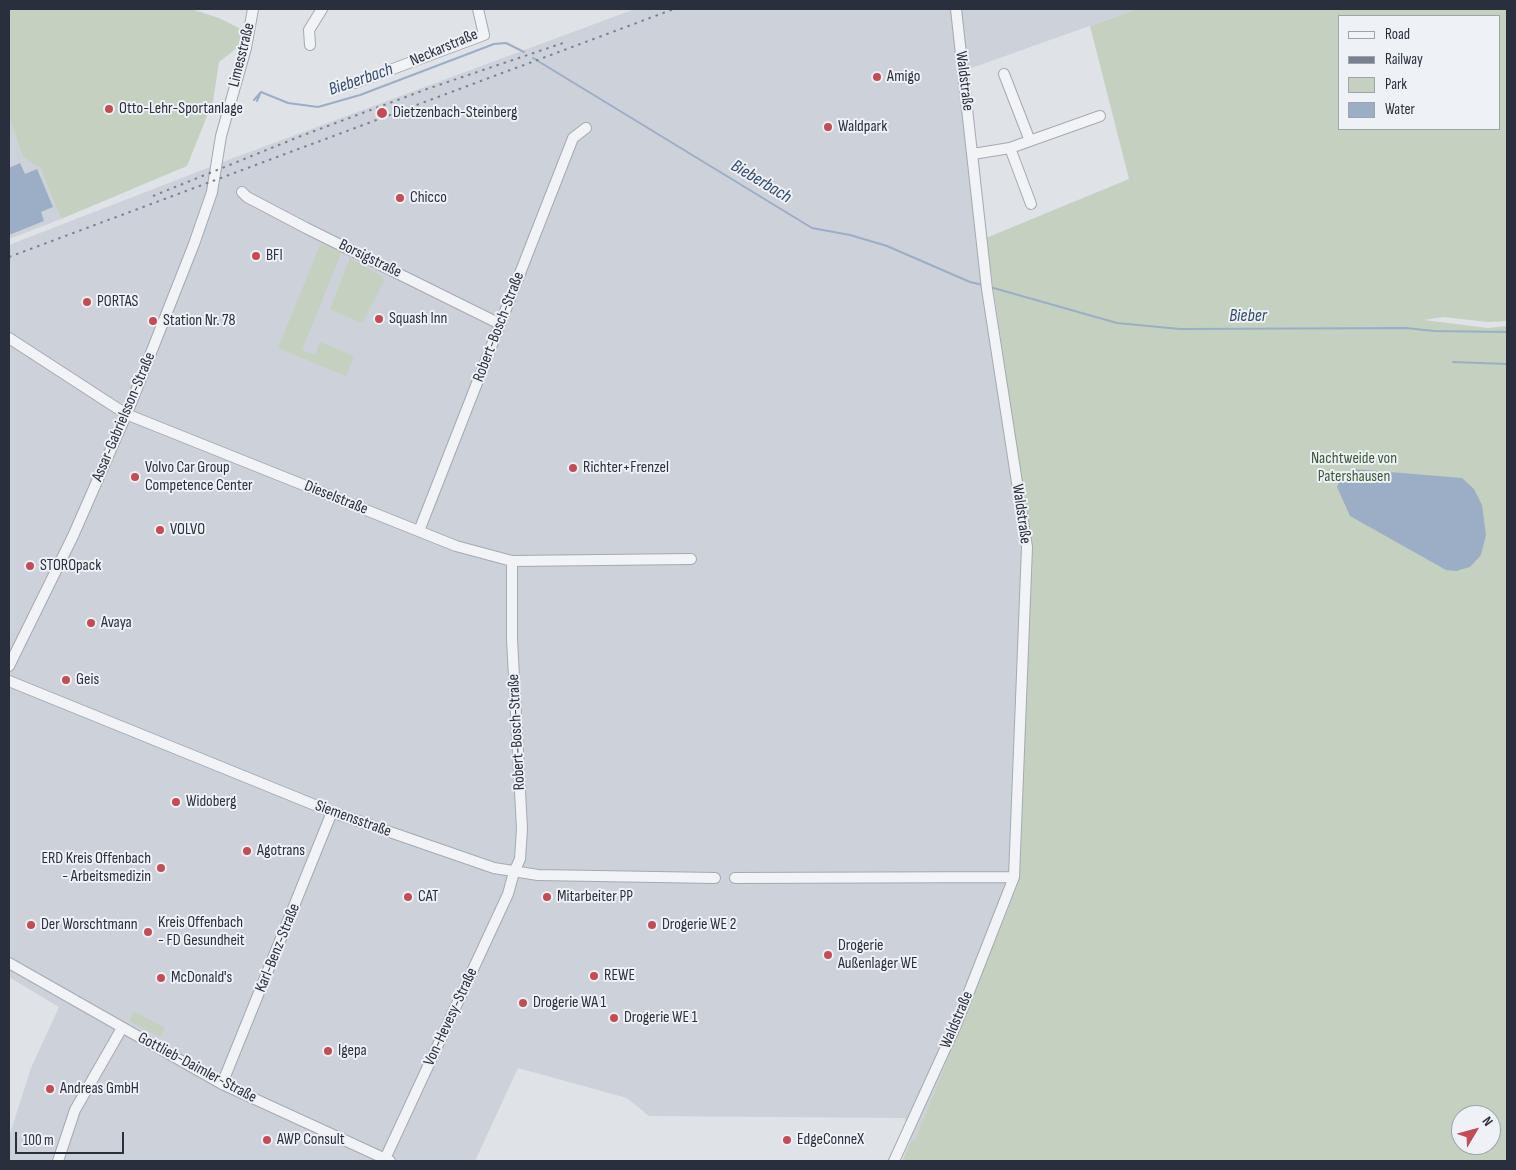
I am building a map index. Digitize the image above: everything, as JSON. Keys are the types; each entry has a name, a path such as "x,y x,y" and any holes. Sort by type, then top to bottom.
{"street":[{"name":"Limesstraße","path":"219,159 221,136 246,48 252,9"},
{"path":"310,45 309,30 322,9"},
{"name":"Neckarstraße","path":"355,83 484,35 478,9"},
{"name":"Waldstraße","path":"894,1161 956,1024 1014,877 1027,547 986,285 956,9"},
{"path":"1004,74 1030,142"},
{"path":"973,154 1010,148 1100,116"},
{"name":"Robert-Bosch-Straße","path":"419,531 573,138 586,128"},
{"path":"1010,148 1031,204"},
{"name":"Assar-Gabrielsson-Straße","path":"9,666 73,536 126,414 194,244 208,205 219,159"},
{"name":"Borsigstraße","path":"242,192 247,197 306,228 500,324"},
{"name":"Dieselstraße","path":"9,338 126,414 456,546 512,561 690,559"},
{"name":"Robert-Bosch-Straße","path":"512,561 512,640 522,829 520,859 514,872"},
{"name":"Siemensstraße","path":"9,682 332,812 494,868 538,875 715,878"},
{"name":"Karl-Benz-Straße","path":"222,1084 332,812"},
{"name":"Von-Hevesy-Straße","path":"387,1160 508,894 514,872"},
{"path":"735,878 1014,877"},
{"name":"Gottlieb-Daimler-Straße","path":"9,963 222,1084 387,1160"},
{"path":"58,1161 75,1110 122,1028"}],"shaded area":[{"path":"635,9 1137,9 966,70 991,280 1032,554 1017,887 915,1139 910,1142 905,1118 649,1116 627,1098 518,1068 475,1161 9,1160 9,1137 31,1068 59,1007 9,977 9,245 228,160"},
{"path":"9,117 23,157 40,168 61,219 9,239"}],"green space":[{"name":"Otto-Lehr-Sportanlage","path":"9,9 191,9 219,18 243,30 241,45 219,62 213,101 187,166 61,219 40,168 23,157 9,117"},
{"name":"Nachtweide von Patershausen","path":"1137,9 1507,9 1507,321 1488,322 1443,317 1424,320 1488,328 1507,326 1507,1161 902,1161 910,1142 915,1139 1017,887 1032,554 986,238 1129,179 1090,26"},
{"path":"321,243 342,251 302,350 315,355 320,342 354,356 346,376 278,348"},
{"path":"350,258 383,277 384,281 362,323 330,309"},
{"path":"134,1011 165,1028 160,1037 129,1021"}],"water":[{"path":"20,163 25,174 37,169 53,207 41,212 44,221 9,235 9,168"},
{"path":"1354,469 1462,478 1474,489 1482,505 1486,535 1481,555 1470,567 1456,571 1446,570 1350,516 1337,487 1342,475"}],"waterway":[{"name":"Bieberbach","path":"261,92 288,103 318,107 360,95 494,44 506,43 524,52"},
{"name":"Bieberbach","path":"533,58 812,228 850,235 887,246 970,282 983,285"},
{"path":"254,100 261,92"},
{"path":"257,101 260,94"},
{"name":"Bieber","path":"990,287 1117,323 1180,329 1406,328 1434,331 1507,332"},
{"path":"1453,362 1507,364"}],"railway":[{"path":"9,257 674,9"},
{"path":"153,196 301,136 427,89 563,43"}],"place":[{"name":"Amigo","path":"877,77"},
{"name":"Otto-Lehr-Sportanlage","path":"109,109"},
{"name":"Dietzenbach-Steinberg","path":"382,113"},
{"name":"Waldpark","path":"828,127"},
{"name":"Chicco","path":"400,198"},
{"name":"BFI","path":"256,256"},
{"name":"PORTAS","path":"87,302"},
{"name":"Squash Inn","path":"379,319"},
{"name":"Station Nr. 78","path":"153,321"},
{"name":"Richter+Frenzel","path":"573,468"},
{"name":"Volvo Car Group Competence Center","path":"135,477"},
{"name":"VOLVO","path":"160,530"},
{"name":"STOROpack","path":"30,566"},
{"name":"Avaya","path":"91,623"},
{"name":"Geis","path":"66,680"},
{"name":"Widoberg","path":"176,802"},
{"name":"Agotrans","path":"247,851"},
{"name":"ERD Kreis Offenbach - Arbeitsmedizin","path":"161,868"},
{"name":"CAT","path":"408,897"},
{"name":"Mitarbeiter PP","path":"547,897"},
{"name":"Der Worschtmann","path":"31,925"},
{"name":"Drogerie WE 2","path":"652,925"},
{"name":"Kreis Offenbach - FD Gesundheit","path":"148,932"},
{"name":"Drogerie Außenlager WE","path":"828,955"},
{"name":"REWE","path":"594,976"},
{"name":"McDonald's","path":"161,978"},
{"name":"Drogerie WA 1","path":"523,1003"},
{"name":"Drogerie WE 1","path":"614,1018"},
{"name":"Igepa","path":"328,1051"},
{"name":"Andreas GmbH","path":"50,1089"},
{"name":"AWP Consult","path":"267,1140"},
{"name":"EdgeConneX","path":"787,1140"}]}
